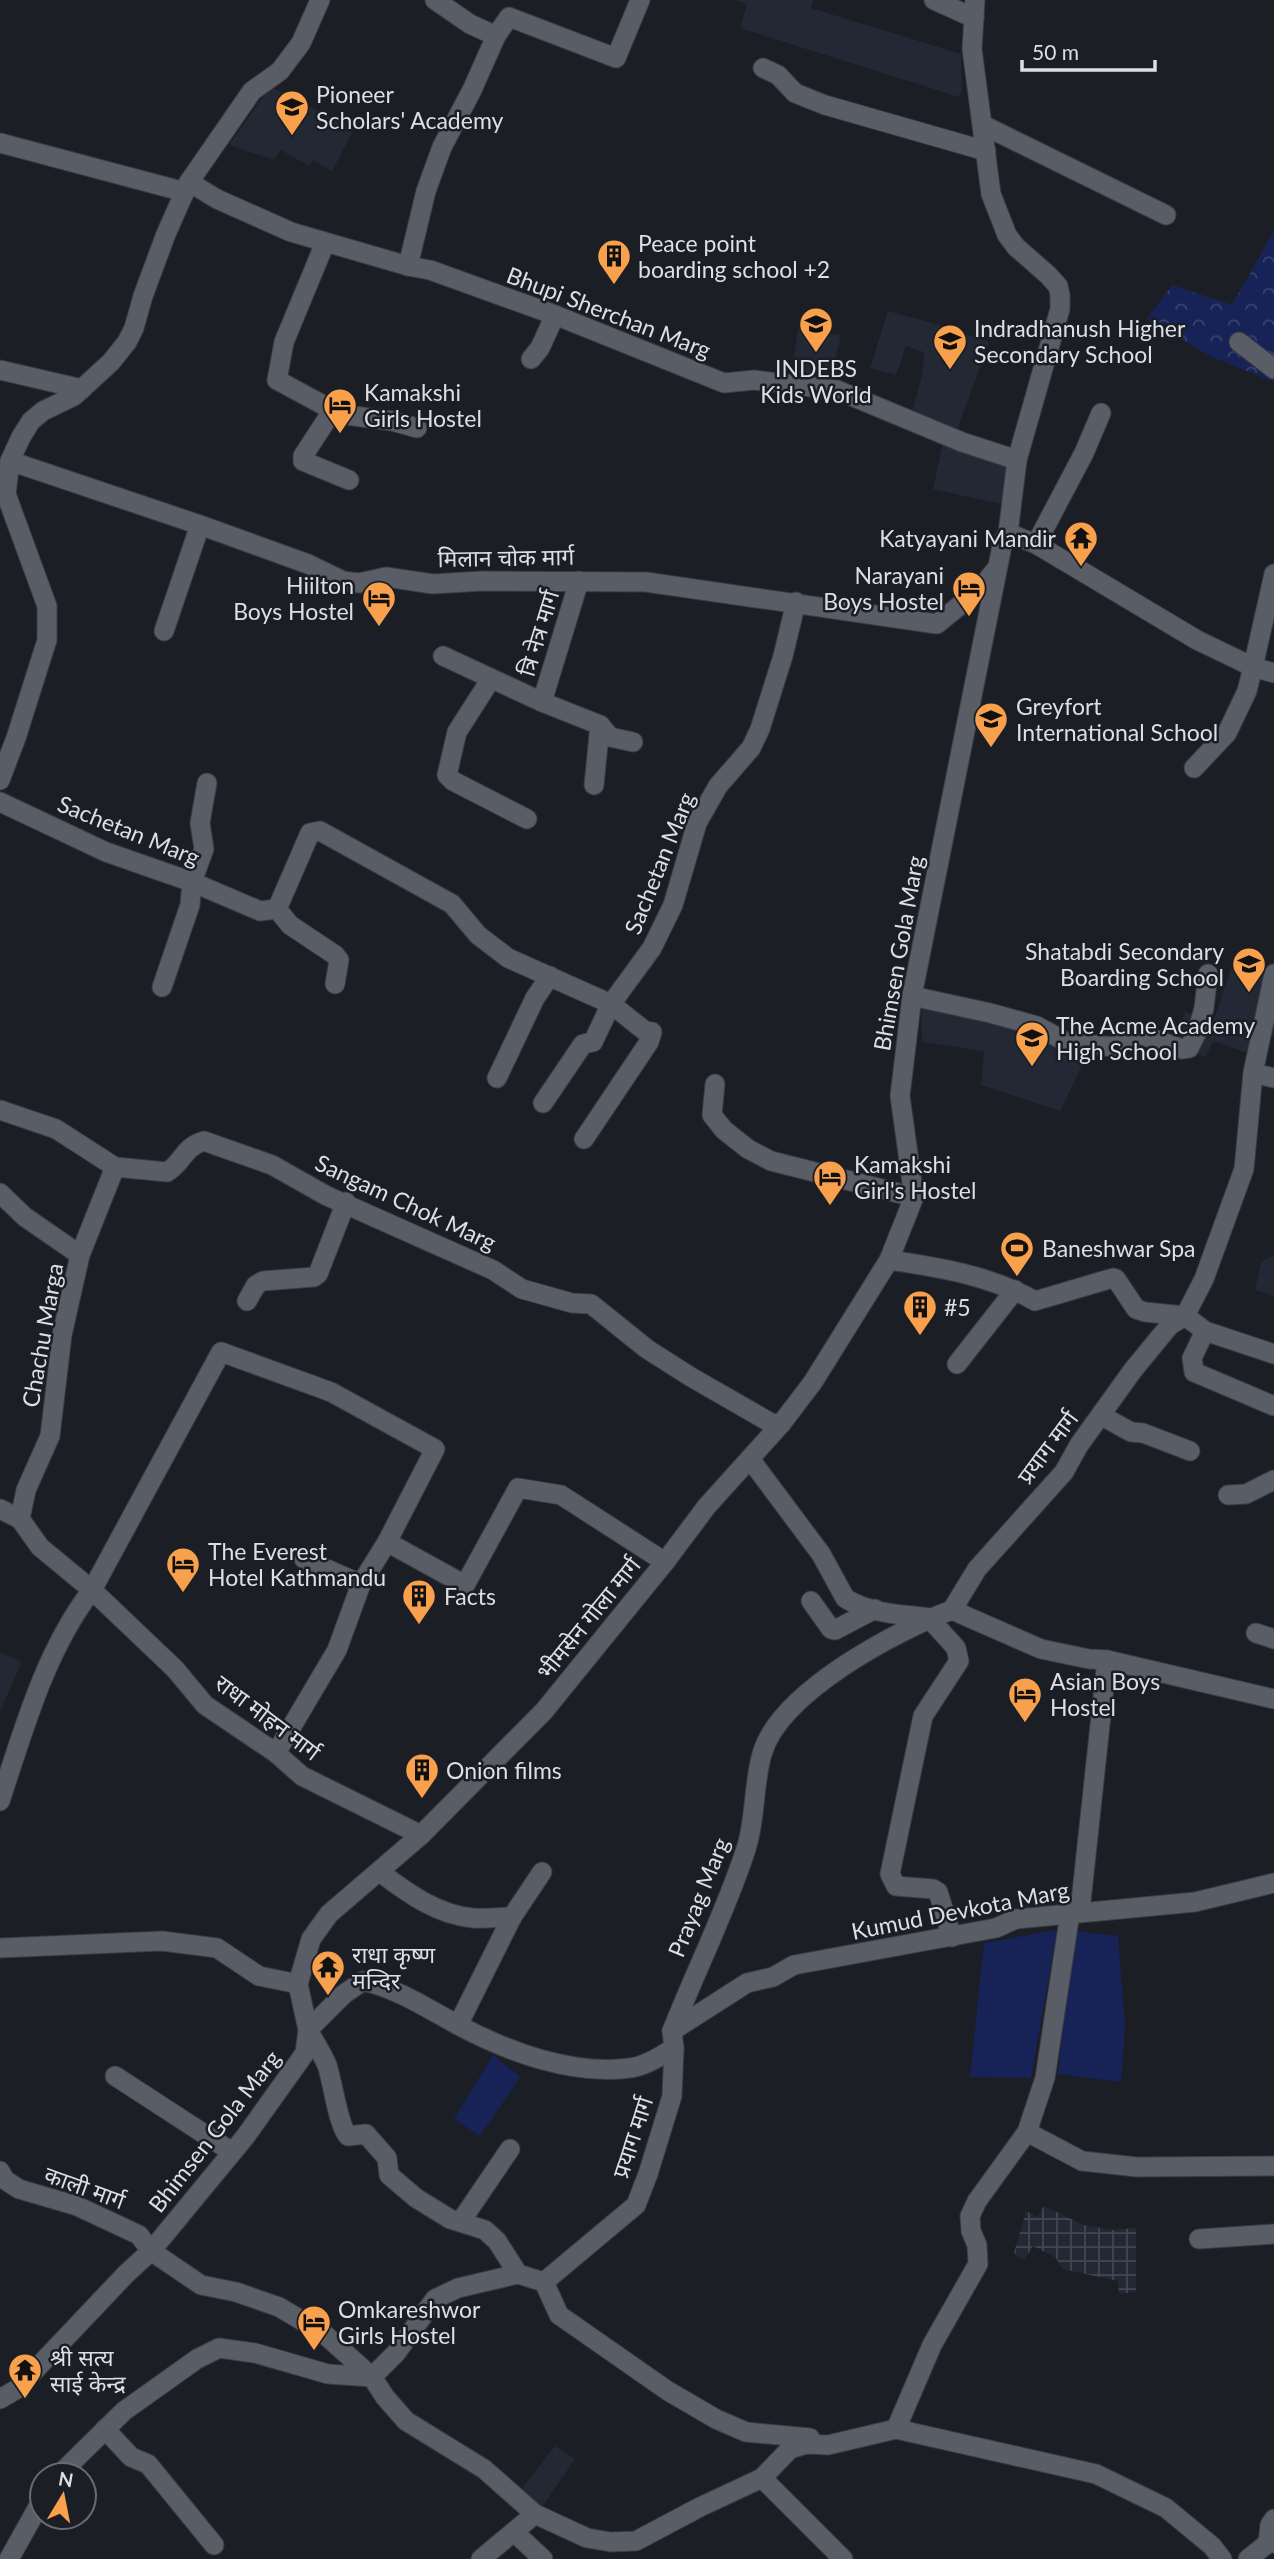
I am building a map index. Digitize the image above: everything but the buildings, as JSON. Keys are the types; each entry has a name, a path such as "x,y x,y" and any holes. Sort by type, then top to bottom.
{"street":[{"path":"0,780 47,640 47,606 3,494 10,461 20,437 31,421 43,411 75,396 111,362 127,342 166,234 187,187 252,91 280,71 301,43 320,0"},
{"path":"435,0 470,24 496,36"},
{"path":"408,266 426,191 442,148 496,36 509,17 616,58 640,0"},
{"path":"763,68 778,75 795,93 825,105 986,151 972,49 974,9 934,0"},
{"path":"984,125 1166,215"},
{"name":"Bhupi Sherchan Marg","path":"0,143 187,187 325,243 430,270 555,315 724,383 754,380 837,390 962,442 1017,460"},
{"name":"Bhimsen Gola Marg","path":"781,1424 813,1381 889,1260 914,1197 900,1096 912,996 1003,541 1007,533 1017,460 1060,309 1058,286 1016,247 1007,234 991,194 986,151"},
{"path":"325,243 284,342 276,387 325,406 331,413 391,421 417,428"},
{"path":"531,359 540,348 555,315"},
{"path":"1239,342 1274,369"},
{"path":"0,370 82,389"},
{"path":"331,413 303,456 303,461 349,480"},
{"path":"1037,544 1084,453 1101,413"},
{"name":"मिलान चोक मार्ग","path":"10,461 200,525 308,564 343,581 359,583 386,577 433,584 646,582 937,624 981,588 998,566"},
{"path":"164,631 200,525"},
{"path":"1007,533 1037,544 1197,640 1249,666 1274,673"},
{"path":"1195,768 1227,733 1247,691 1249,666 1274,574"},
{"name":"त्रि नेत्र मार्ग","path":"579,581 542,702 600,725 610,737 633,742"},
{"name":"Sachetan Marg","path":"543,1103 583,1044 593,1042 611,1004 652,948 673,905 697,823 718,786 751,748 760,729 783,656 796,602"},
{"path":"443,656 542,702"},
{"path":"491,679 457,732 447,775 453,781 527,819"},
{"path":"594,785 600,725"},
{"path":"162,987 190,905 192,883 204,849 200,822 208,783"},
{"name":"Sachetan Marg","path":"0,802 106,852 260,911 277,909"},
{"path":"335,984 339,960 290,925 277,909 310,833 320,831 452,904 478,935 508,958 611,1004 645,1031 652,1032 649,1042 584,1139"},
{"path":"912,996 1037,1026 1066,1042 1113,1047 1136,1033 1182,1049 1189,1048 1198,1030 1208,974"},
{"path":"1185,1317 1204,1279 1244,1169 1253,1073 1274,974"},
{"path":"497,1078 535,998 550,976"},
{"path":"1253,1073 1274,1078"},
{"path":"715,1084 712,1115 724,1130 748,1149 771,1161 914,1197"},
{"name":"Sangam Chok Marg","path":"0,1110 56,1129 116,1167 167,1171 173,1168 193,1144 204,1141 272,1165 327,1196 346,1202 440,1248 493,1270 522,1289 572,1303 590,1304 647,1349 691,1377 771,1423 781,1424"},
{"path":"80,1255 116,1167"},
{"name":"Chachu Marga","path":"0,1193 25,1217 80,1255 62,1335 50,1436 26,1490 20,1520"},
{"path":"247,1301 256,1285 263,1282 318,1274 346,1202"},
{"path":"889,1260 948,1270 1015,1290 1037,1301 1113,1278 1136,1309 1185,1317 1205,1331 1274,1354"},
{"path":"957,1364 1015,1290"},
{"name":"प्रयाग मार्ग","path":"952,1610 977,1569 1064,1472 1079,1446 1133,1370 1170,1325 1185,1317"},
{"path":"1205,1331 1192,1358 1195,1372 1274,1406"},
{"path":"0,1801 10,1764 55,1648 73,1615 92,1590 220,1352 331,1392 435,1449 387,1542 361,1584 337,1650 276,1753"},
{"path":"1102,1416 1131,1433 1143,1433 1191,1451"},
{"name":"भीमसेन गोला मार्ग","path":"421,1835 544,1710 666,1562 707,1506 781,1424"},
{"path":"750,1459 821,1554 845,1598 888,1613 929,1618 956,1648 959,1661 923,1716 890,1874 896,1885 939,1892 952,1937"},
{"path":"1228,1495 1246,1494 1274,1480"},
{"path":"387,1542 464,1585 518,1488 561,1495 666,1562"},
{"path":"0,1509 20,1520"},
{"name":"राधा मोहन मार्ग","path":"20,1520 40,1547 92,1590 175,1669 205,1704 276,1753 302,1776 421,1835"},
{"path":"303,1559 361,1584"},
{"path":"811,1601 831,1629 835,1630 875,1609"},
{"path":"952,1610 1041,1649 1107,1660 1274,1699"},
{"name":"Prayag Marg","path":"673,2040 747,1846 762,1752 783,1717 816,1686 867,1650 929,1618 952,1610"},
{"path":"897,2429 932,2345 978,2264 977,2245 971,2231 970,2216 977,2201 1027,2132 1048,2065 1075,1912 1107,1660"},
{"name":"Bhimsen Gola Marg","path":"0,2399 17,2389 151,2251 232,2152 305,2053 308,2030 298,1984 311,1939 329,1914 421,1835"},
{"path":"380,1872 409,1895 440,1909 472,1918 512,1917"},
{"path":"458,2025 512,1917 542,1872"},
{"name":"Kumud Devkota Marg","path":"308,2030 344,1994 363,1981 386,1986 404,1994 458,2025 542,2062 600,2069 631,2068 648,2063 673,2040 747,1983 773,1977 794,1965 996,1928 1016,1919 1195,1902 1274,1883"},
{"path":"0,1948 162,1941 217,1948 260,1976 298,1984"},
{"path":"308,2030 326,2062 343,2130 348,2136 366,2134 387,2158 388,2175 416,2198 450,2218 485,2230 497,2241 518,2274"},
{"name":"प्रयाग मार्ग","path":"544,2282 636,2205 672,2096 673,2040"},
{"path":"115,2076 232,2152"},
{"path":"1027,2132 1082,2161 1137,2166 1274,2166"},
{"path":"461,2221 510,2149"},
{"name":"काली मार्ग","path":"0,2171 5,2180 19,2189 77,2206 139,2235 151,2251 201,2286 236,2292 278,2307 323,2333 372,2377 405,2421 484,2469 536,2514 587,2538 636,2542 699,2507 762,2478"},
{"path":"1199,2239 1274,2234"},
{"path":"73,2461 124,2411 197,2359 219,2348 267,2356 328,2374 372,2377 397,2353 435,2299 458,2288 518,2274 544,2282 559,2315 668,2391 716,2420 746,2432 808,2437 828,2445"},
{"path":"105,2429 131,2457 148,2464 214,2545"},
{"path":"843,2559 762,2478 790,2449 807,2444 828,2445 897,2429 1096,2474 1166,2508 1212,2546 1223,2559"},
{"path":"481,2559 536,2514"},
{"path":"1248,2559 1271,2543 1270,2525 1274,2519"},
{"path":"9,2559 28,2525"},
{"path":"514,2532 542,2559"}],"shaded area":[{"path":"735,0 813,0 811,8 961,54 962,89 959,97 740,28 747,4"},
{"name":"Pioneer Scholars' Academy","path":"270,87 354,129 332,171 313,160 309,166 281,150 274,160 229,145"},
{"name":"Indradhanush Higher Secondary School","path":"888,311 989,342 955,436 910,420 922,376 924,352 906,346 896,375 870,368"},
{"name":"INDEBS Kids World","path":"798,329 841,335 831,379 791,374"},
{"path":"944,438 1009,462 1001,504 933,489"},
{"name":"Shatabdi Secondary Boarding School","path":"1235,957 1245,969 1274,979 1274,1036 1264,1034 1256,1056 1213,1041 1206,1057 1173,1046 1185,1012 1213,1022"},
{"name":"The Acme Academy High School","path":"938,1008 1093,1043 1060,1111 981,1085 984,1051 922,1042 921,1009"},
{"path":"1274,1255 1274,1296 1255,1290 1261,1262"},
{"path":"0,1652 22,1662 0,1711"},
{"path":"1044,2206 1084,2225 1113,2230 1136,2228 1136,2292 1119,2294 1118,2281 1062,2269 1056,2258 1033,2246 1024,2260 1014,2253 1026,2211 1038,2217"},
{"path":"555,2446 575,2459 542,2507 520,2491"}],"green space":[{"path":"1274,231 1274,382 1208,355 1147,319 1172,285 1232,305"},
{"path":"1057,1930 1031,2078 970,2077 984,1943"},
{"path":"1072,1931 1118,1936 1125,2026 1121,2082 1058,2074"},
{"path":"493,2055 520,2077 480,2136 454,2119"}],"place":[{"name":"Pioneer Scholars' Academy","path":"292,137"},
{"name":"Peace point boarding school +2","path":"614,286"},
{"name":"INDEBS Kids World","path":"816,354"},
{"name":"Indradhanush Higher Secondary School","path":"950,371"},
{"name":"Kamakshi Girls Hostel","path":"340,435"},
{"name":"Katyayani Mandir","path":"1081,568"},
{"name":"Narayani Boys Hostel","path":"969,618"},
{"name":"Hiilton Boys Hostel","path":"379,628"},
{"name":"Greyfort International School","path":"991,749"},
{"name":"Shatabdi Secondary Boarding School","path":"1249,994"},
{"name":"The Acme Academy High School","path":"1032,1068"},
{"name":"Kamakshi Girl's Hostel","path":"830,1207"},
{"name":"Baneshwar Spa","path":"1017,1278"},
{"name":"#5","path":"920,1337"},
{"name":"The Everest Hotel Kathmandu","path":"183,1594"},
{"name":"Facts","path":"419,1626"},
{"name":"Asian Boys Hostel","path":"1025,1724"},
{"name":"Onion films","path":"422,1800"},
{"name":"राधा कृष्ण मन्दिर","path":"328,1997"},
{"name":"Omkareshwor Girls Hostel","path":"314,2352"},
{"name":"श्री सत्य साई केन्द्र","path":"25,2400"}]}
